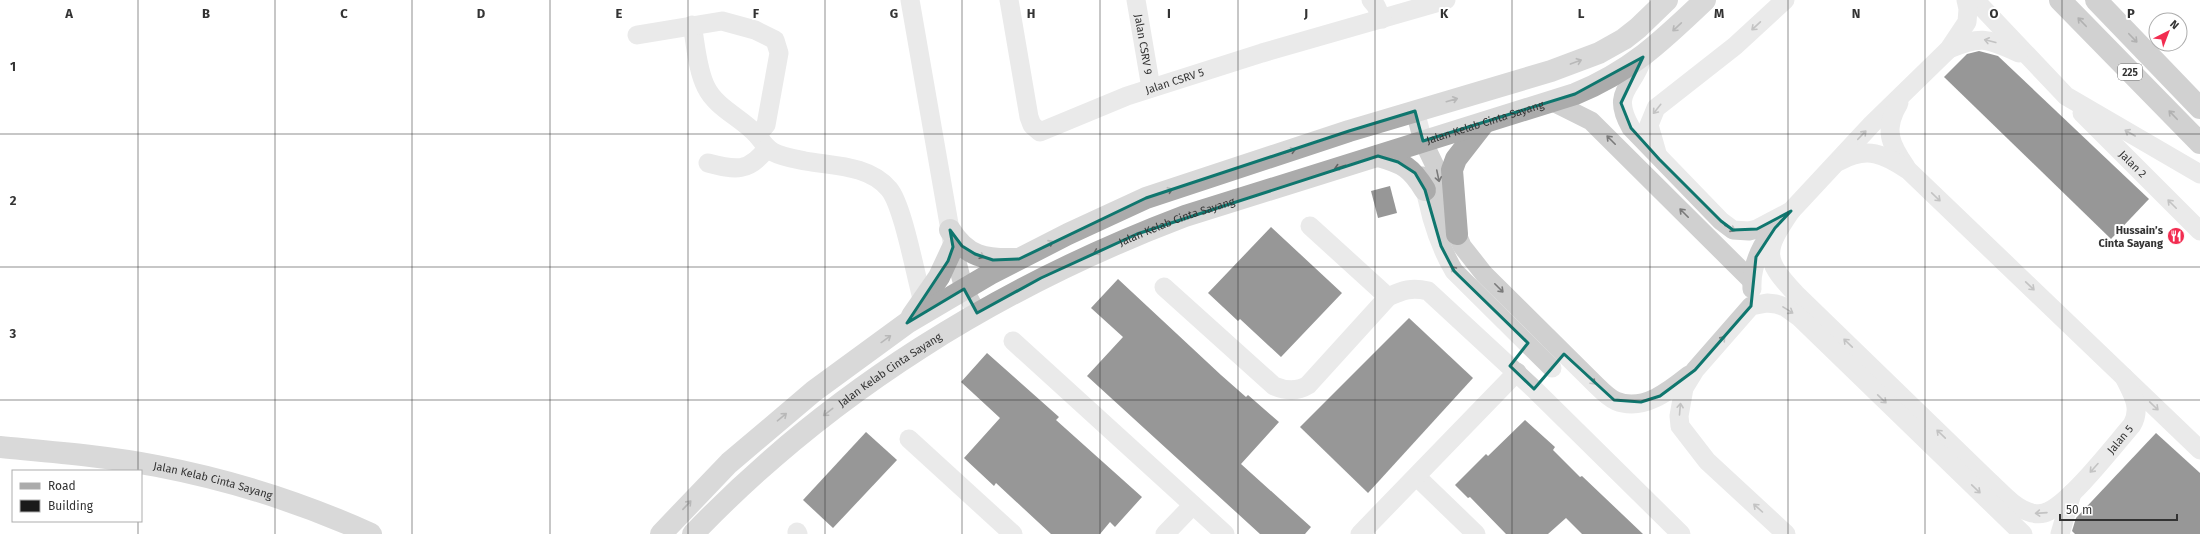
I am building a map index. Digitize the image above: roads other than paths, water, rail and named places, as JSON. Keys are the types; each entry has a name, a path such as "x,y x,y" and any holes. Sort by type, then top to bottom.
{"highway":[{"name":"225","path":"2060,0 2200,143"},
{"name":"225","path":"2096,0 2200,108"}],"main road":[{"path":"661,534 699,492 750,444 814,391 907,323 1019,258 1146,198 1415,111 1551,71 1599,53 1634,32 1667,0"},
{"name":"Jalan Kelab Cinta Sayang","path":"693,534 760,470 838,405 886,370 977,312 1041,278 1137,234 1185,216 1423,141 1553,102 1595,86 1642,57 1705,0"},
{"path":"1457,234 1452,170 1456,159 1484,123"},
{"path":"1378,156 1407,166 1415,173 1425,190"},
{"path":"907,323 923,302 944,268 952,239 976,254 993,260 1019,258"},
{"name":"Jalan Kelab Cinta Sayang","path":"0,447 115,459 181,471 284,500 371,534"}],"street":[{"path":"910,0 952,239 964,289 977,312"},
{"name":"Jalan CSRV 5","path":"1009,0 1029,118 1036,130 1045,132 1110,103 1152,88 1262,53 1446,0"},
{"name":"Jalan CSRV 9","path":"1136,0 1152,88"},
{"path":"1371,0 1376,6 1382,19"},
{"path":"1659,159 1649,125 1656,108 1735,46 1785,0"},
{"path":"1786,534 1707,461 1680,426 1681,397 1684,388 1695,370 1751,306 1751,280 1756,257 1762,246 1791,211 1835,164 1949,49 1967,22 1968,9 1966,0"},
{"path":"1976,0 2026,56 2066,96 2200,174"},
{"path":"637,35 727,22 770,36 778,44 779,53 766,125 754,162 741,169 708,163"},
{"path":"692,26 702,80 707,89 714,99 762,141 781,156 857,170 875,177 890,190 902,219 923,302"},
{"path":"1949,49 1982,39 1990,40 2026,56"},
{"path":"1642,57 1638,72 1622,95 1621,103 1624,115 1631,128 1659,159 1720,222 1734,230 1741,232 1757,229 1791,211"},
{"path":"1906,91 1894,111 1889,130 1893,148 1908,170"},
{"name":"Jalan 2","path":"2066,96 2200,231"},
{"path":"1553,102 1591,121 1751,280"},
{"path":"1415,111 1423,141 1435,166 1444,199 1457,234 1472,260 1558,361"},
{"path":"1423,141 1421,168 1425,190 1441,246 1454,270 1528,343 1596,385 1614,400 1621,402 1641,402 1660,396 1695,370"},
{"path":"1835,164 1857,153 1873,153 1890,158 1908,170 2200,450"},
{"name":"Jalan 5","path":"1791,211 1776,235 1770,256 1776,272 1796,294 2017,506 2033,513 2048,512 2072,492 2135,419 2136,403 2124,377"},
{"path":"1310,226 1388,297"},
{"path":"1164,287 1274,386 1287,390 1296,390 1308,385 1388,297 1416,288 1428,291 1534,389 1681,534"},
{"path":"1751,306 1776,304 1792,312 2023,534"},
{"path":"1013,341 1225,534"},
{"path":"1360,534 1417,477 1513,369 1528,343"},
{"path":"1534,389 1558,361"},
{"path":"908,439 1013,534"},
{"path":"1417,477 1476,534"},
{"path":"2060,534 2072,492"},
{"path":"1165,534 1193,505"}],"place":[{"name":"Hussain’s Cinta Sayang","path":"2176,236"}]}
